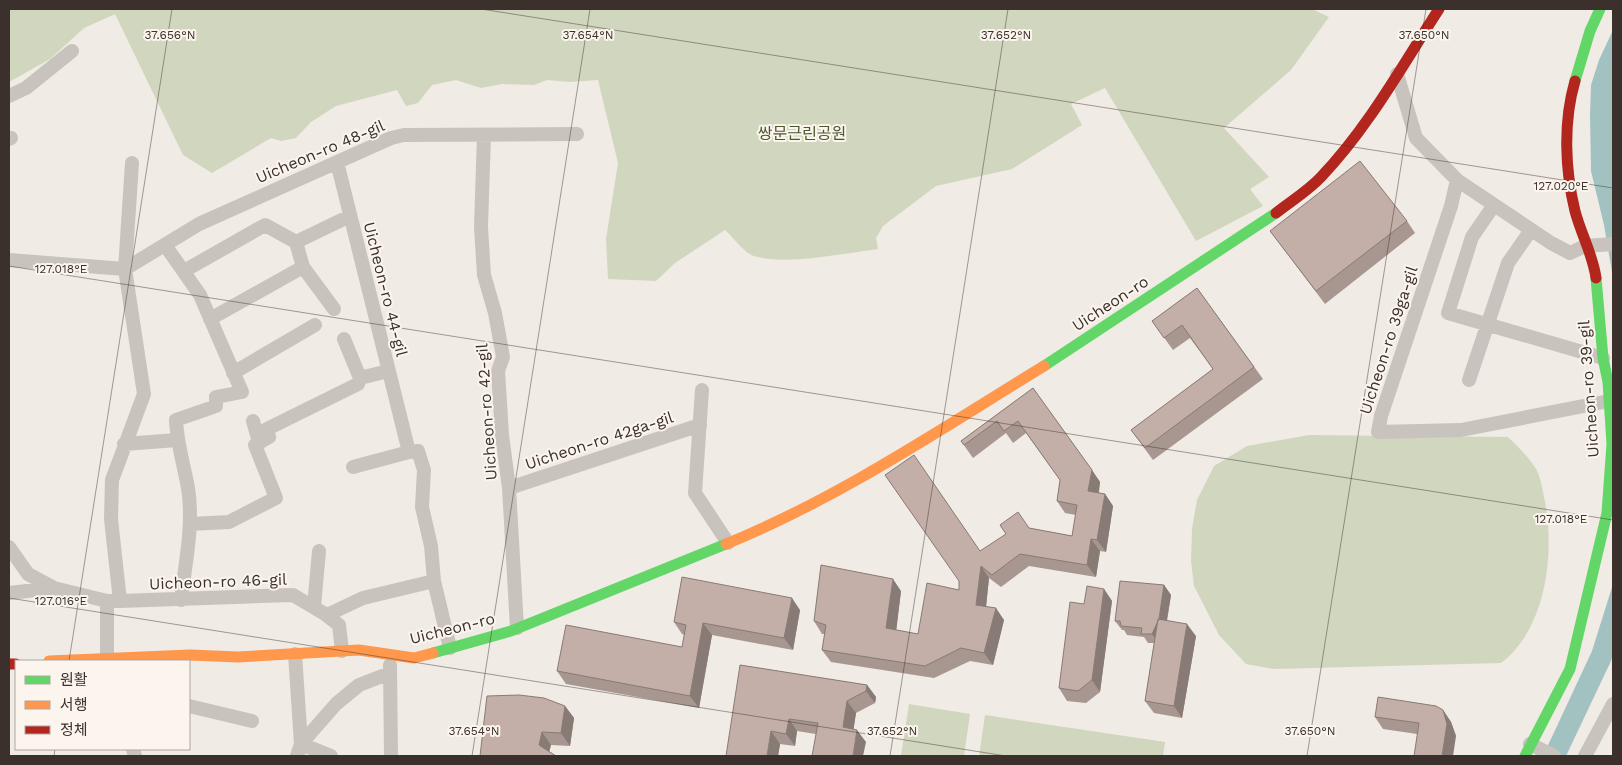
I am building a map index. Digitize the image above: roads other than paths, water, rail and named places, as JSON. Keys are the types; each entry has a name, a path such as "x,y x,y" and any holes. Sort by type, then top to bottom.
{"street":[{"name":"Uicheon-ro","path":"107,660 190,655 238,657 358,650 414,658 516,628 778,523 888,461 1072,349 1266,222 1319,179 1332,165 1368,119 1439,9"},
{"name":"Uicheon-ro 39-gil","path":"1528,750 1570,669 1607,513 1612,444 1595,272 1575,211 1567,156 1570,99 1590,31 1600,9"},
{"path":"9,96 26,88 72,51"},
{"path":"1397,74 1416,138 1457,180 1531,230 1570,253 1585,246 1613,244"},
{"name":"Uicheon-ro 48-gil","path":"125,269 199,224 391,138 404,135 578,134"},
{"name":"Uicheon-ro 42-gil","path":"484,135 481,227 484,275 495,313 503,357 498,371 502,435 509,488 516,628"},
{"name":"Uicheon-ro 44-gil","path":"337,162 409,452 418,451 424,470 422,508 431,546 434,581 450,648"},
{"path":"107,660 114,601 111,519 112,480 144,394 125,269 132,163"},
{"name":"Uicheon-ro 39ga-gil","path":"1457,180 1451,206 1381,416 1378,432 1460,430 1609,401"},
{"path":"1494,205 1472,237 1448,313 1602,358"},
{"name":"Uicheon-ro 44-gil","path":"296,242 350,216"},
{"path":"184,271 265,225 296,242 303,267 334,309"},
{"path":"1469,380 1489,325 1508,263 1531,230"},
{"path":"165,245 200,295 242,392 216,397 216,406 176,420 177,440 188,489 190,524 181,600"},
{"path":"9,260 125,269"},
{"path":"210,319 303,267"},
{"path":"233,373 315,325"},
{"path":"344,339 360,378"},
{"name":"Uicheon-ro 44-gil","path":"259,442 270,437 267,429 358,384 360,378 388,370"},
{"path":"702,390 695,493 728,543"},
{"path":"190,524 229,522 276,498 255,445 259,442 253,421"},
{"name":"Uicheon-ro 42ga-gil","path":"509,488 700,425"},
{"path":"124,444 177,440"},
{"path":"354,467 409,452"},
{"path":"9,547 28,574 54,588 114,601"},
{"path":"314,607 319,551"},
{"path":"327,615 363,598 434,581"},
{"path":"9,593 54,588"},
{"name":"Uicheon-ro 46-gil","path":"114,601 293,595 327,615 339,625 342,651"},
{"path":"295,654 299,750"},
{"path":"390,655 391,756"},
{"path":"299,750 336,704 359,686 390,673"},
{"path":"1585,756 1613,704"},
{"path":"190,706 252,721"},
{"path":"299,750 331,756"},
{"path":"1528,750 1554,756"}],"water":[{"path":"1613,30 1613,278 1604,225 1591,171 1590,115 1591,85 1599,60"},
{"path":"1613,584 1613,655 1611,661 1566,756 1543,756 1592,651"}],"park label":[{"name":"쌍문근린공원","path":"802,133"}]}
